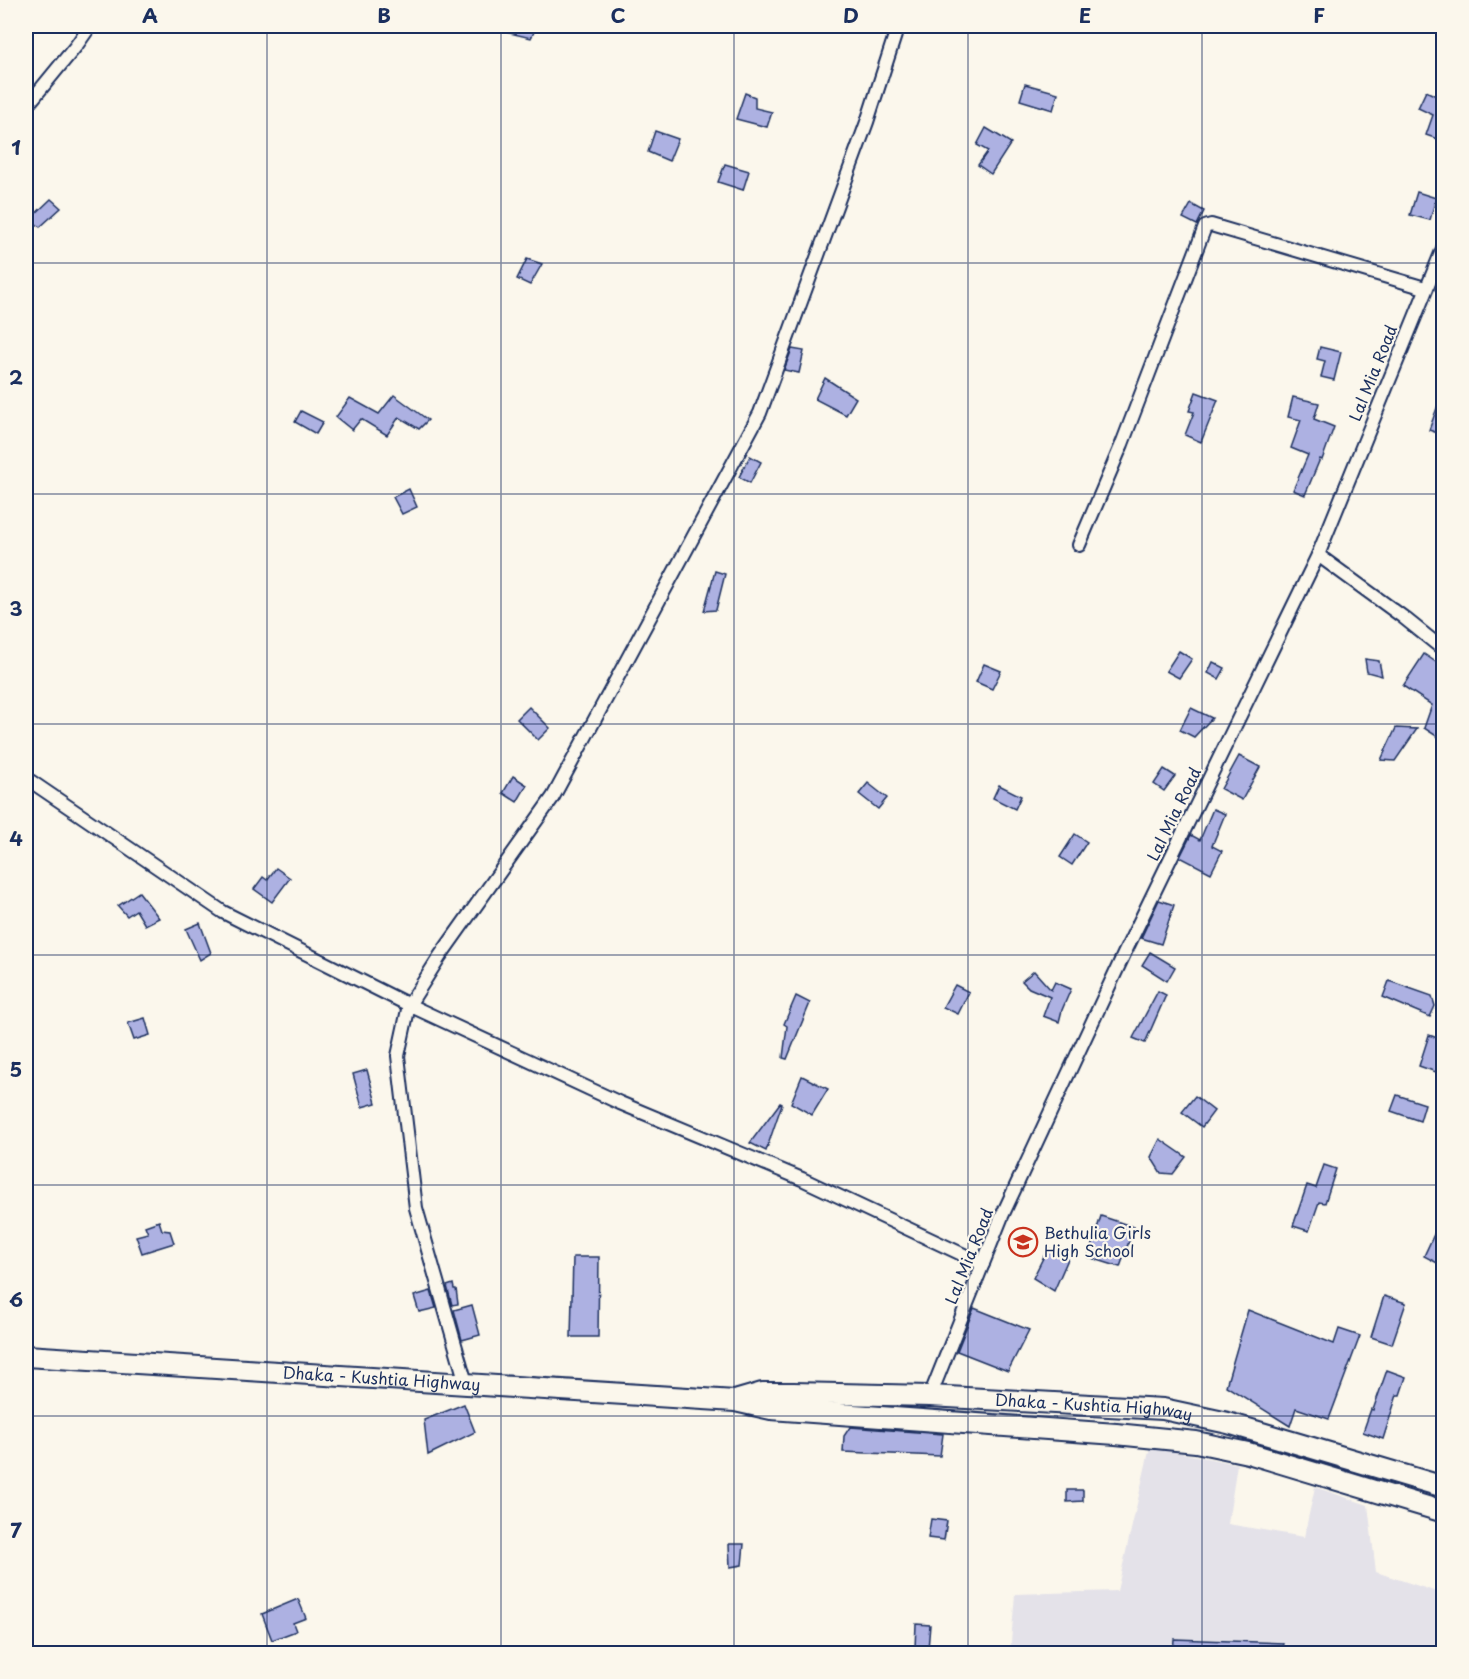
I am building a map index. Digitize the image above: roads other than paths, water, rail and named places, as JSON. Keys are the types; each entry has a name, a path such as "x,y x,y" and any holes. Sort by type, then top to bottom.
{"main road":[{"name":"Dhaka - Kushtia Highway","path":"26,1356 735,1401 771,1409 1196,1442 1248,1453 1443,1512"},
{"name":"Dhaka - Kushtia Highway","path":"735,1401 778,1392 930,1396 1163,1409 1228,1423 1443,1487"}],"street":[{"path":"26,107 90,26"},
{"path":"466,1383 416,1208 398,1056 409,1005 440,956 553,798 760,413 867,122 898,26"},
{"path":"1079,544 1122,444 1205,227 1211,225 1425,288"},
{"name":"Lal Mia Road","path":"930,1396 1002,1216 1119,965 1318,555 1443,246"},
{"path":"1318,555 1403,617 1443,650"},
{"path":"26,778 223,912 409,1005 620,1103 802,1179 983,1264"}],"place":[{"name":"Bethulia Girls High School","path":"1023,1242"}]}
